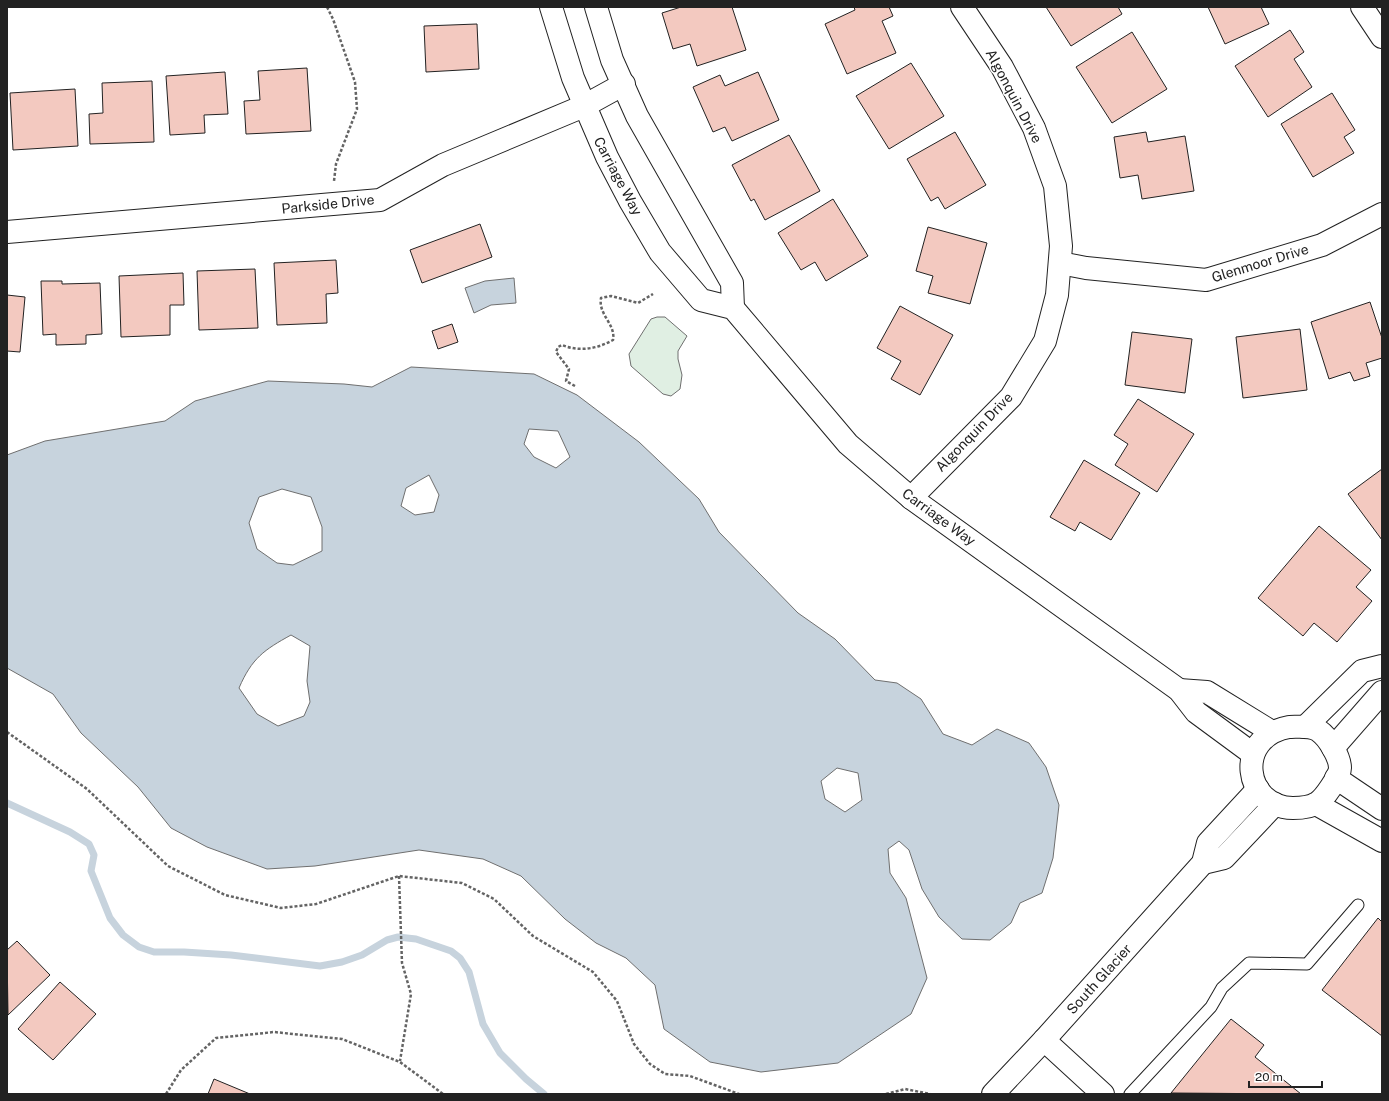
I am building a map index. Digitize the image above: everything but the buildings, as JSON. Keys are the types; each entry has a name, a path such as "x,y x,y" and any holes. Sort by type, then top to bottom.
{"street":[{"name":"Carriage Way","path":"550,7 584,106 607,157 630,201 660,252 701,300 733,308 848,444 911,498 1179,690 1196,712 1253,754"},
{"path":"596,7 612,60 637,116 732,283 733,308"},
{"name":"Algonquin Drive","path":"911,498 1011,397 1045,341 1057,295 1061,246 1056,186 1034,128 1002,68 962,7"},
{"path":"1362,7 1382,36"},
{"name":"Parkside Drive","path":"7,232 380,200 443,165 584,106 624,84"},
{"name":"Glenmoor Drive","path":"1060,263 1206,280 1322,245 1382,214"},
{"path":"1305,727 1362,671 1382,666"},
{"path":"1179,690 1207,692 1272,732"},
{"path":"1333,748 1382,692"},
{"path":"1290,727 1305,727 1319,731 1333,748 1340,770 1328,792 1316,804 1293,808 1275,804 1267,799 1258,788 1251,770 1253,754 1258,744 1272,732 1290,727"},
{"path":"1336,778 1382,809"},
{"name":"South Glacier","path":"993,1094 1044,1040 1203,863 1208,843 1258,788"},
{"path":"1203,863 1224,858 1275,804"},
{"path":"1316,804 1382,841"},
{"path":"1044,1040 1102,1094"}],"lane":[{"path":"1130,1094 1211,1007 1222,988 1249,963 1307,964 1358,905"}],"path":[{"path":"327,7 334,19 355,82 357,110 336,164 335,204"},
{"path":"574,386 566,381 569,369 556,352 558,347 562,345 574,350 585,349 606,344 613,340 614,333 599,306 600,298 611,296 638,303 653,294"},
{"path":"7,732 87,789 168,866 225,896 281,908 316,904 399,876 462,883 494,899 534,936 593,972 617,1001 634,1044 650,1064 665,1074 690,1076 739,1094"},
{"path":"399,876 398,892 402,963 411,994 400,1062"},
{"path":"166,1094 181,1070 216,1038 274,1032 342,1039 400,1062 443,1094"},
{"path":"886,1094 905,1089 930,1094"}],"green space":[{"path":"665,317 687,336 678,351 678,359 682,375 680,389 671,396 663,394 631,366 629,354 651,319"}],"shaded area":[{"path":"514,278 516,303 491,305 474,313 465,288 485,281"},
{"path":"411,367 534,374 577,395 639,442 699,499 719,532 798,613 835,639 875,680 897,683 921,699 943,734 972,745 997,729 1029,743 1046,767 1059,805 1053,858 1042,893 1020,903 1011,923 990,940 962,939 939,917 922,889 909,850 899,841 888,849 890,873 906,898 927,978 911,1014 838,1063 761,1072 710,1062 664,1029 655,985 626,958 596,943 565,919 521,876 483,859 419,850 315,866 267,869 207,847 171,828 138,787 81,733 53,694 7,668 7,455 45,441 165,421 195,401 268,381 344,384 372,387","holes":["529,429 558,431 570,457 556,468 534,457 524,444","429,475 439,495 434,512 415,515 401,506 406,488","282,489 311,497 322,527 322,551 293,565 277,563 257,549 249,523 259,497","291,635 310,646 307,681 310,702 304,716 278,726 257,714 239,688 254,662 273,645","837,768 858,773 862,800 845,812 825,799 821,781"]}],"waterway":[{"path":"7,803 70,832 89,844 94,855 91,871 110,918 123,935 139,947 154,952 231,955 320,966 342,962 362,955 387,940 398,937 416,939 451,951 460,958 469,972 483,1024 500,1053 526,1079 544,1094"}]}
